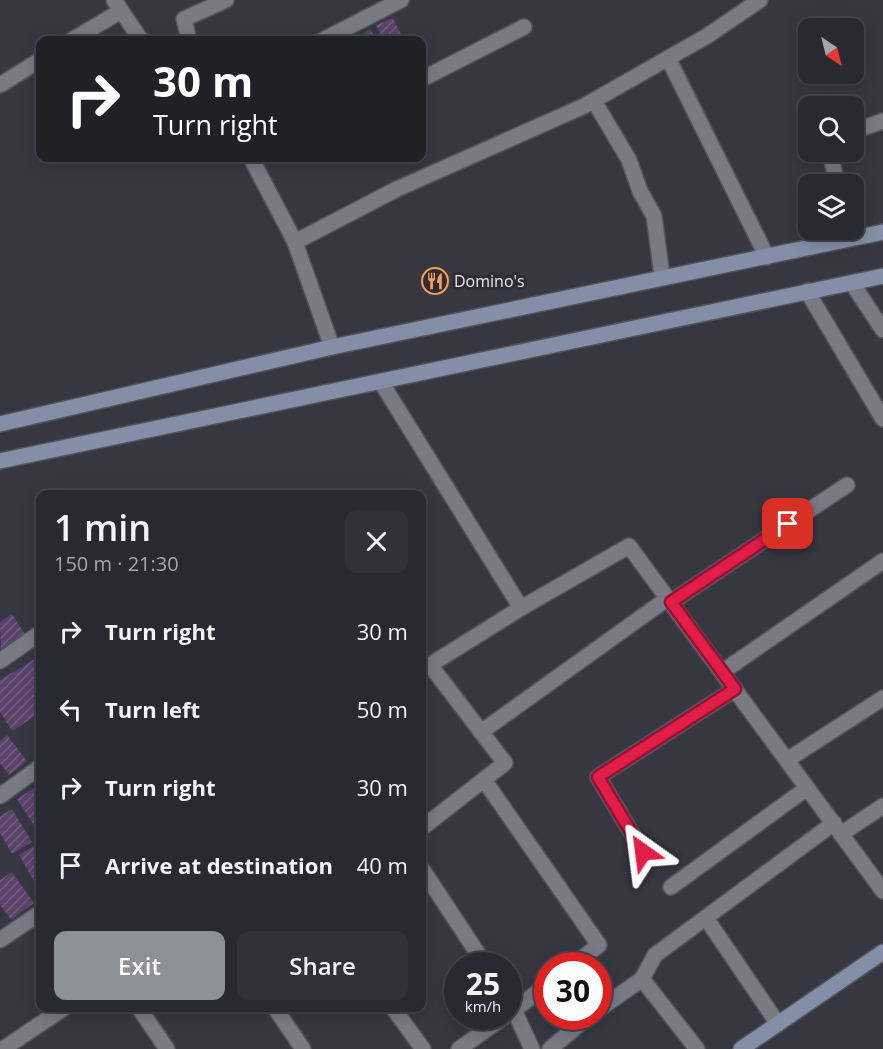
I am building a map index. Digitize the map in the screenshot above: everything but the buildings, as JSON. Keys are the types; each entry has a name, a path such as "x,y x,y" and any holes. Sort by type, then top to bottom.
{"street":[{"path":"188,36 184,19 226,0"},
{"path":"331,36 401,0"},
{"path":"295,242 397,189 594,101 707,36 760,0"},
{"path":"77,36 118,5 138,36"},
{"path":"426,77 524,27"},
{"path":"668,58 767,257"},
{"path":"0,85 36,62"},
{"path":"594,101 629,160 640,191 654,216 662,276"},
{"path":"864,128 883,121"},
{"path":"257,162 295,242 332,347"},
{"path":"864,233 883,232"},
{"path":"0,424 332,347 662,276 767,257 827,240"},
{"path":"0,461 883,276"},
{"path":"852,283 883,330"},
{"path":"807,291 883,419"},
{"path":"381,382 521,608"},
{"path":"482,732 669,600 847,485"},
{"path":"426,825 505,764 482,732 426,668 521,608 629,546 883,891"},
{"path":"722,672 883,561"},
{"path":"0,661 36,636"},
{"path":"643,852 598,777 735,689"},
{"path":"787,760 883,698"},
{"path":"0,796 36,770"},
{"path":"484,780 598,945 589,952"},
{"path":"671,886 807,788"},
{"path":"612,1000 642,979 655,955 706,918 838,829 883,806"},
{"path":"426,875 477,952"},
{"path":"0,940 36,916"},
{"path":"706,918 778,1024"},
{"path":"741,1049 883,952"},
{"path":"642,979 697,1049"},
{"path":"3,1049 23,1043 59,1012"},
{"path":"142,1012 167,1049"},
{"path":"278,1012 303,1049"},
{"path":"396,1012 423,1049"},
{"path":"459,1049 483,1030"},
{"path":"521,1030 532,1049"},
{"path":"550,1049 573,1030"}],"place":[{"name":"Domino's","path":"435,281"}],"route":[{"path":"643,852 598,777 735,689 671,602 788,524"}]}
